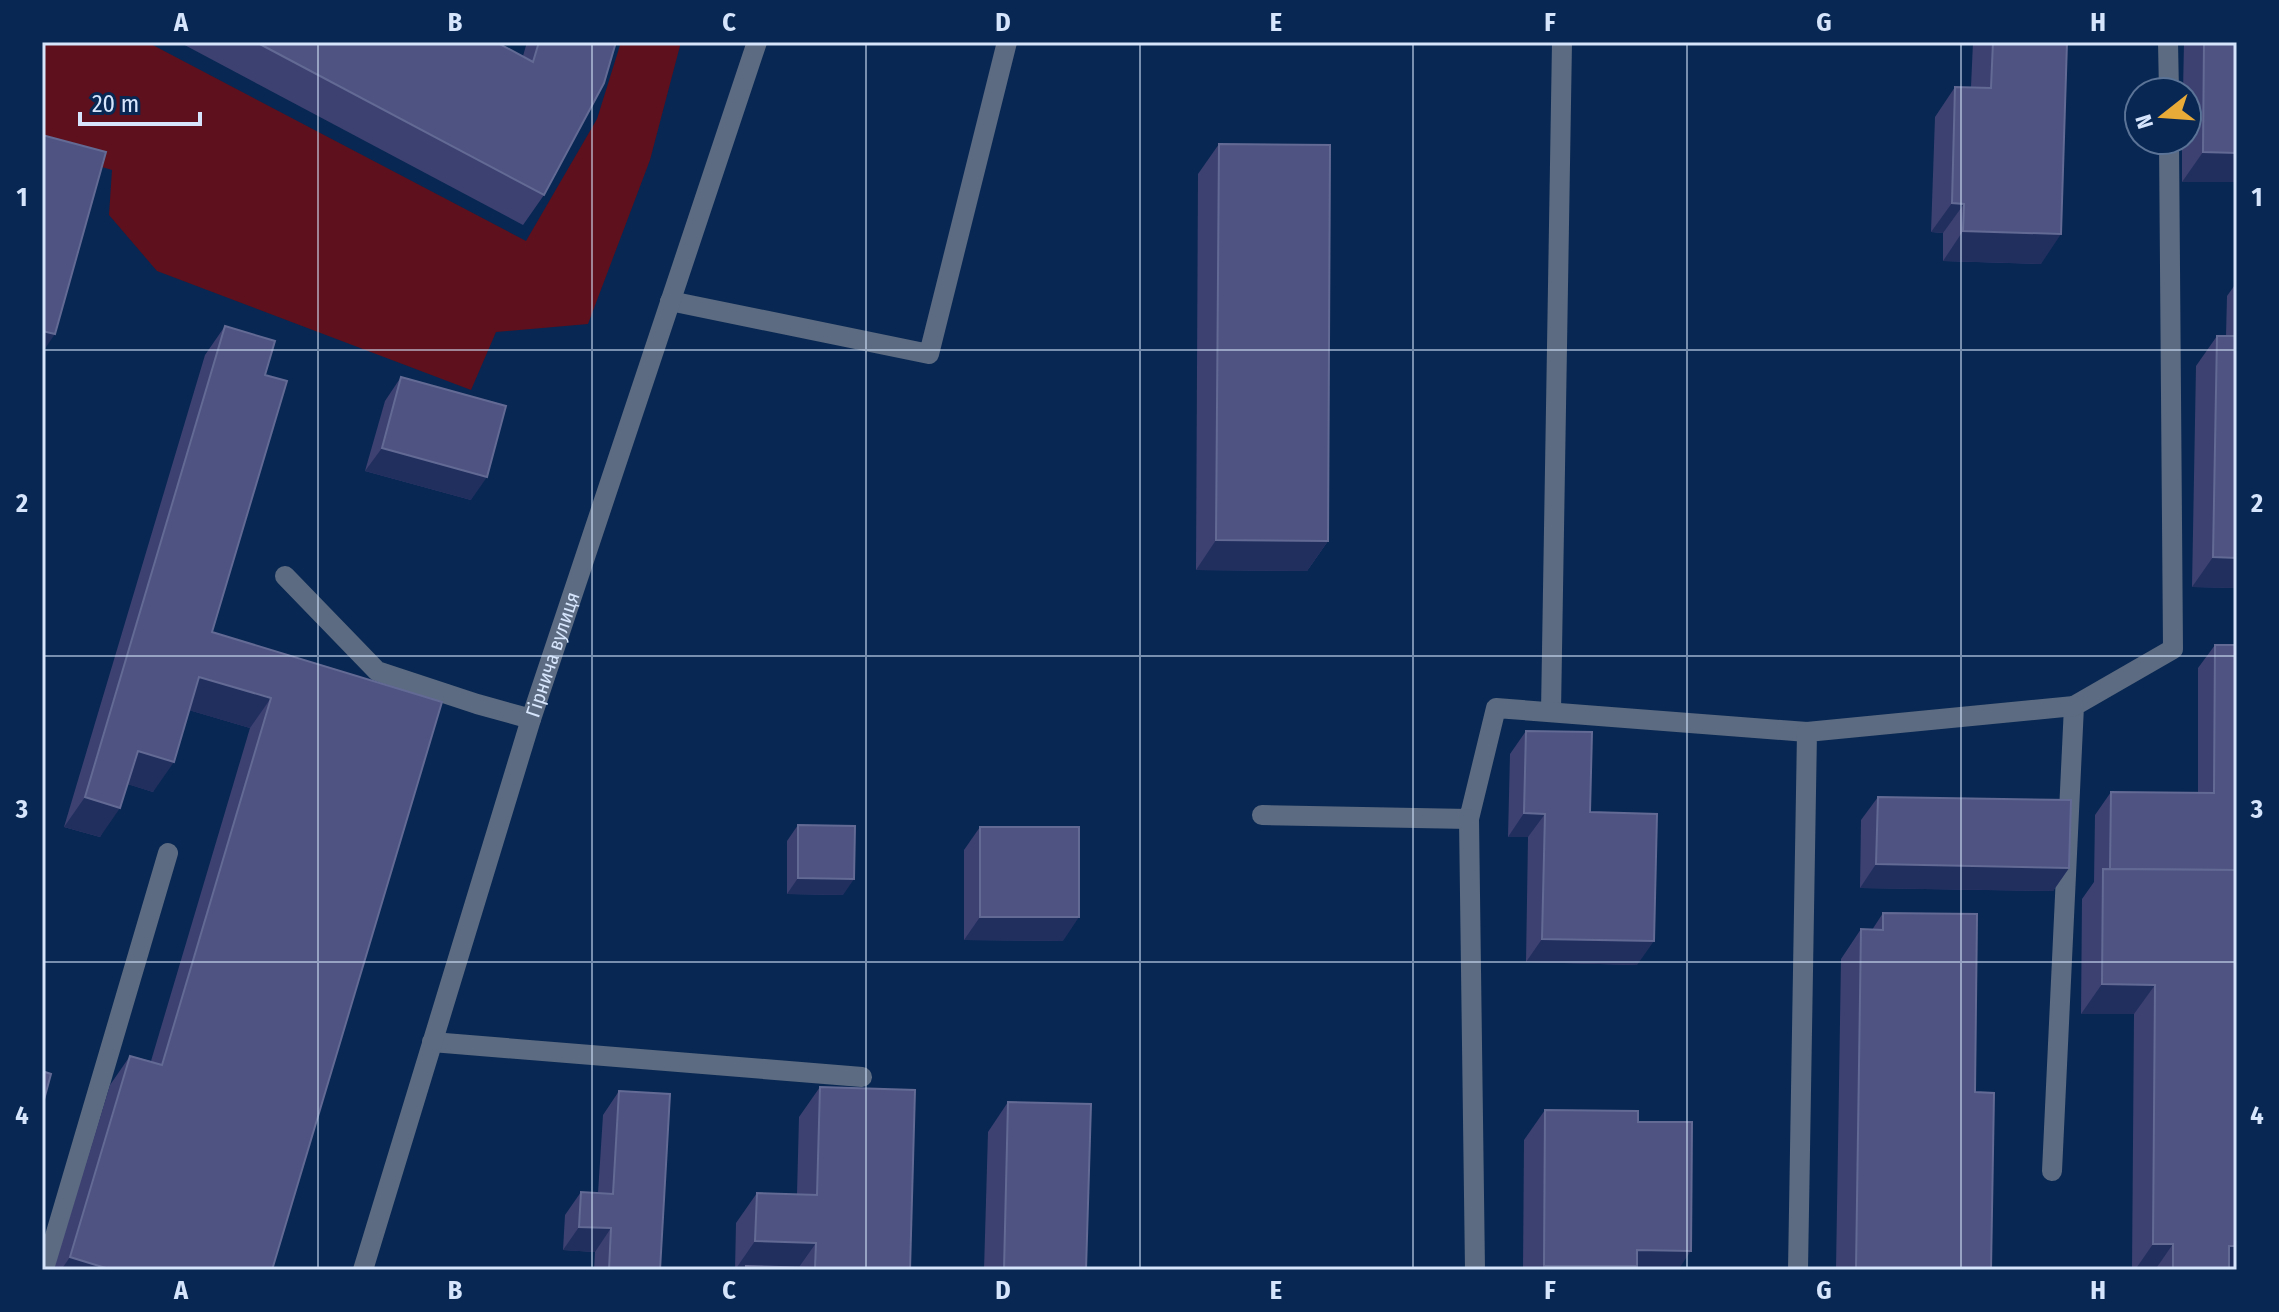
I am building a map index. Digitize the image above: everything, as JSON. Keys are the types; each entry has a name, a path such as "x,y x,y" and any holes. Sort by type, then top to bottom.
{"street":[{"name":"Гірнича вулиця","path":"363,1270 531,719 757,42"},
{"path":"670,301 929,354 1007,42"},
{"path":"1551,712 1562,42"},
{"path":"2168,42 2169,76"},
{"path":"1475,1270 1469,819 1496,708 1807,732 2074,706 2173,649 2169,156"},
{"path":"285,576 377,671 531,719"},
{"path":"2052,1171 2074,706"},
{"path":"1798,1270 1807,732"},
{"path":"1262,815 1469,819"},
{"path":"45,1270 168,853"},
{"path":"432,1042 862,1077"}],"shaded area":[{"path":"42,42 147,42 526,241 597,119 621,42 681,42 650,160 588,324 496,332 471,390 157,271 109,215 112,170 42,149"}],"building":[{"path":"256,42 496,42 533,62 539,42 616,42 604,83 544,195"},
{"path":"1993,42 2067,42 2061,234 1963,231 1964,204 1952,203 1955,87 1991,88"},
{"path":"2204,42 2237,42 2237,153 2203,152"},
{"path":"42,135 106,152 55,334 42,331"},
{"path":"1219,144 1330,145 1328,541 1216,540"},
{"path":"225,326 275,341 265,375 287,381 212,632 442,702 272,1270 112,1270 70,1257 130,1056 162,1065 271,698 199,677 174,762 138,751 120,808 85,797"},
{"path":"2217,336 2237,336 2237,558 2213,557"},
{"path":"401,377 506,406 487,477 382,448"},
{"path":"2215,645 2237,645 2237,870 2110,869 2111,792 2214,793"},
{"path":"1526,731 1592,732 1590,812 1657,814 1654,941 1542,939 1545,814 1524,813"},
{"path":"1878,797 2071,800 2069,868 1876,864"},
{"path":"798,825 855,826 854,879 798,878"},
{"path":"980,827 1079,827 1079,917 980,917"},
{"path":"2103,869 2237,870 2237,1246 2229,1246 2229,1270 2173,1270 2173,1244 2153,1244 2155,985 2102,984"},
{"path":"1883,913 1977,914 1975,1092 1994,1093 1991,1270 1856,1270 1861,929 1883,930"},
{"path":"42,1071 51,1074 42,1107"},
{"path":"820,1087 915,1090 910,1270 746,1270 746,1266 815,1268 816,1243 755,1241 757,1193 817,1195"},
{"path":"619,1091 670,1094 660,1270 609,1270 611,1228 579,1227 581,1192 613,1194"},
{"path":"1008,1102 1091,1104 1086,1270 1004,1270"},
{"path":"1545,1110 1638,1111 1638,1122 1692,1122 1691,1251 1637,1250 1637,1266 1544,1266"}]}
